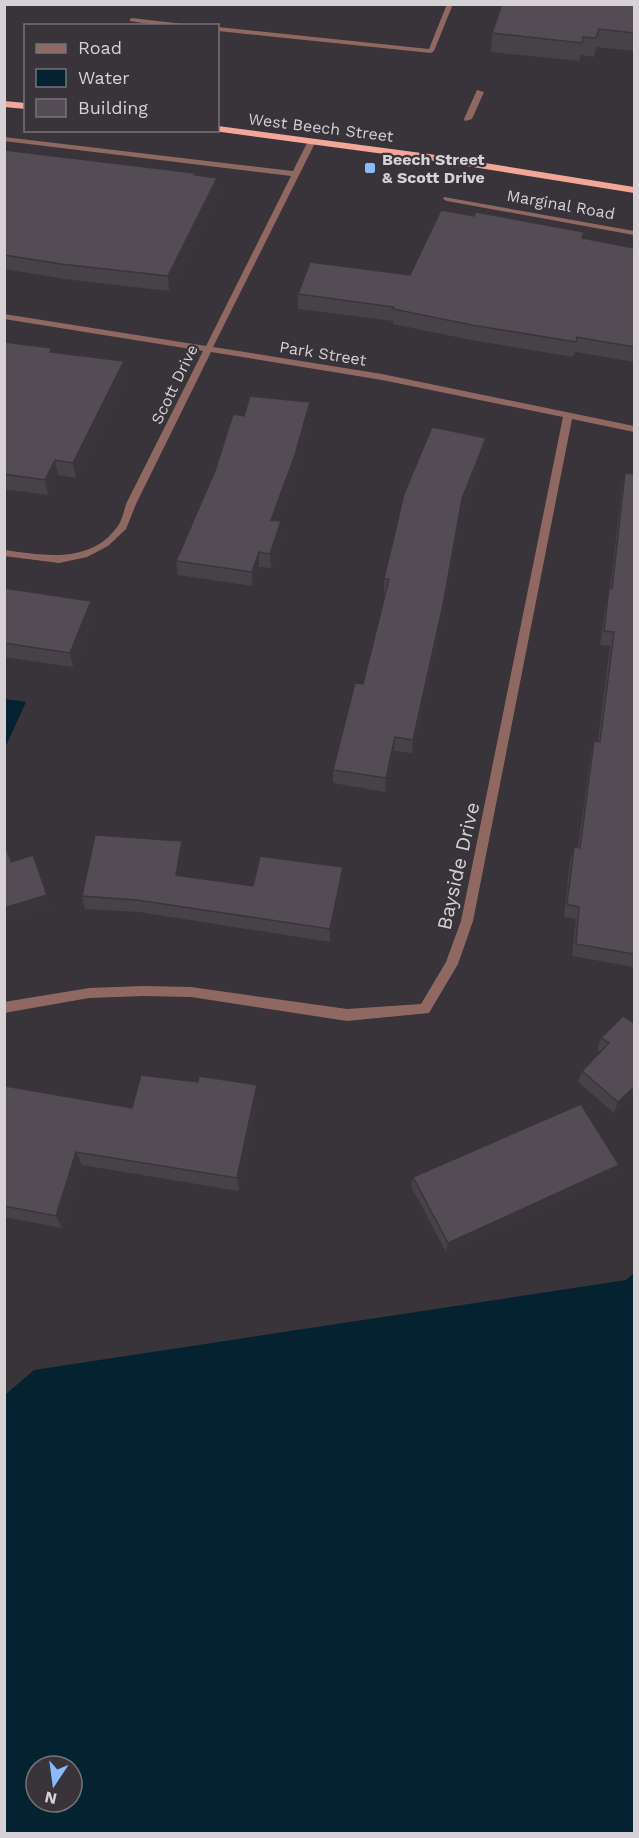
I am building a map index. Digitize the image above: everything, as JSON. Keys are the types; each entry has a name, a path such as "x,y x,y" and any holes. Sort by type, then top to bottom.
{"highway":[{"path":"4,104 24,106"},
{"name":"West Beech Street","path":"219,129 456,161 634,190"}],"street":[{"path":"219,29 431,51 450,4"},
{"path":"132,20 166,24"},
{"path":"468,119 480,92"},
{"path":"4,139 296,174"},
{"name":"Scott Drive","path":"4,554 59,560 84,555 105,544 123,527 131,504 312,141"},
{"name":"Marginal Road","path":"447,199 634,233"},
{"name":"Park Street","path":"4,316 382,377 634,429"},
{"name":"Bayside Drive","path":"4,1008 89,993 143,991 191,992 347,1015 425,1009 452,964 467,921 568,415"}],"water":[{"path":"4,699 26,702 5,748"},
{"path":"634,1273 634,1833 5,1833 5,1395 34,1370 626,1280"}],"building":[{"path":"502,4 634,4 634,33 599,29 596,38 583,37 582,43 492,33"},
{"path":"4,150 195,173 194,175 217,178 168,276 61,264 4,255"},
{"path":"441,210 474,216 476,212 584,232 582,238 634,248 634,347 577,337 576,342 472,325 393,309 394,307 298,294 310,262 410,275"},
{"path":"4,342 52,348 50,352 124,361 73,463 55,460 45,480 4,474"},
{"path":"250,396 310,402 295,455 271,520 281,521 270,554 259,552 252,572 176,561 215,471 233,414 244,416"},
{"path":"432,427 486,438 462,499 443,605 413,740 395,737 386,778 333,770 355,683 363,684 389,579 384,579 404,494"},
{"path":"625,473 634,474 634,954 576,944 579,907 567,904 574,847 580,848 594,741 600,742 614,632 604,631 609,588 612,589"},
{"path":"4,588 91,601 70,653 4,643"},
{"path":"95,835 182,841 176,875 253,886 260,856 343,867 330,929 137,900 82,896"},
{"path":"4,842 11,862 33,855 47,895 4,908"},
{"path":"623,1016 634,1023 634,1087 618,1102 582,1071 609,1043 601,1038"},
{"path":"141,1075 198,1082 199,1076 257,1085 237,1178 76,1152 56,1216 4,1206 5,1086 132,1108"},
{"path":"581,1104 619,1165 448,1243 413,1177"}],"place":[{"name":"Beech Street & Scott Drive","path":"370,168"}]}
